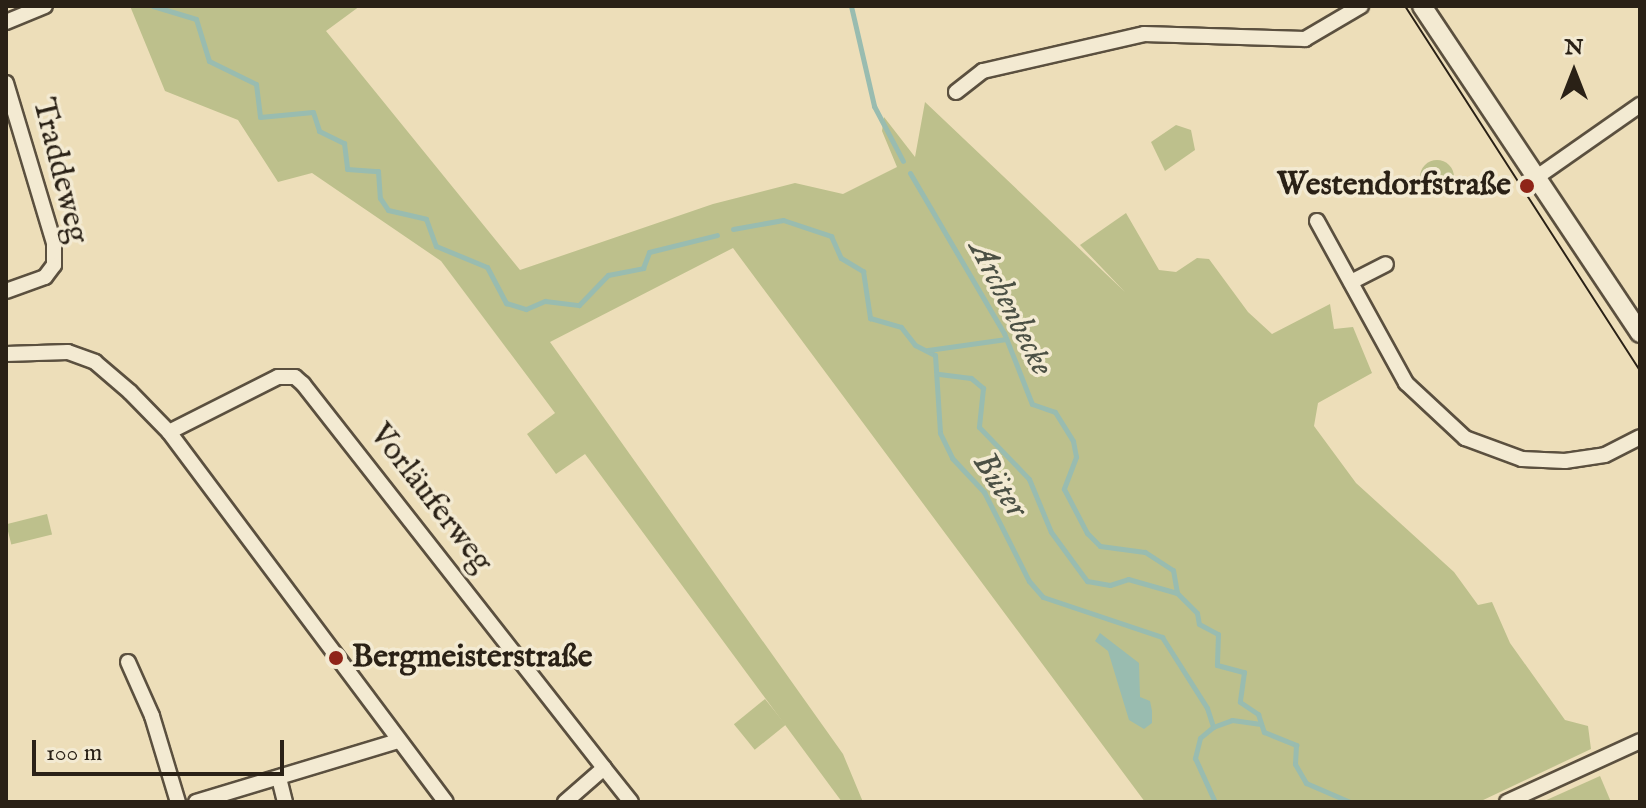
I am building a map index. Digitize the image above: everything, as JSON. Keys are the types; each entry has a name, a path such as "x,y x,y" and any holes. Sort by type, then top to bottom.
{"street":[{"path":"6,22 45,6"},
{"path":"956,92 983,71 1144,34 1305,39 1361,6"},
{"path":"1422,6 1640,333"},
{"name":"Traddeweg","path":"6,83 54,243 54,265 45,277 6,291"},
{"path":"1537,177 1640,105"},
{"path":"1317,221 1406,383 1465,438 1522,459 1565,461 1605,455 1640,437"},
{"path":"1351,282 1386,264"},
{"path":"6,354 68,352 95,362 169,432 446,802"},
{"name":"Vorläuferweg","path":"169,432 267,381 295,377 631,802"},
{"path":"128,662 152,716 178,802"},
{"path":"196,802 398,741"},
{"path":"1507,802 1640,741"},
{"path":"565,802 604,768"},
{"path":"279,778 285,802"}],"green space":[{"path":"130,6 360,6 326,31 520,270 713,204 795,183 843,194 897,167 882,131 884,117 915,157 925,102 1125,292 1080,245 1126,213 1159,270 1176,272 1197,258 1209,259 1248,312 1272,334 1330,304 1334,329 1353,327 1372,373 1318,403 1314,426 1356,483 1454,572 1478,605 1492,602 1510,643 1565,720 1588,726 1591,749 1479,802 1145,802 733,248 550,342 843,754 863,802 842,802 585,454 556,474 527,434 555,413 441,261 312,173 278,182 238,120 165,91"},
{"path":"1176,125 1191,130 1195,150 1165,171 1151,142"},
{"path":"1437,160 1449,165 1454,177 1449,189 1437,194 1425,189 1420,177 1425,165"},
{"path":"47,514 52,534 11,545 6,524"},
{"path":"765,699 786,725 755,750 734,724"},
{"path":"1600,776 1611,802 1542,802"}],"water":[{"path":"1100,633 1139,663 1140,697 1150,701 1152,711 1152,723 1144,729 1129,720 1108,651 1095,641"}],"waterway":[{"name":"Büter","path":"153,6 196,19 209,61 256,84 260,117 313,112 319,131 344,143 347,169 378,171 380,198 388,210 426,219 436,246 487,267 506,303 526,309 545,301 579,305 608,275 643,268 649,252 717,235"},
{"name":"Archenbecke","path":"851,6 874,106 903,161"},
{"name":"Archenbecke","path":"910,173 1004,333 1032,404 1055,412 1073,441 1076,457 1064,489 1087,533 1100,546 1145,552 1173,570 1177,593 1197,613 1199,624 1218,634 1217,665 1244,672 1240,702 1258,714 1264,732 1296,745 1295,764 1306,783 1350,802"},
{"name":"Büter","path":"733,229 783,220 831,236 841,258 863,271 870,318 901,327 915,345 935,355 940,433 952,458 984,492 1029,581 1043,597 1162,637 1207,708 1213,727 1200,738 1195,758 1215,802"},
{"path":"928,350 1006,339"},
{"path":"939,374 971,378 983,388 979,427 1029,479 1051,532 1087,581 1110,585 1128,579 1177,593"},
{"path":"1213,727 1232,720 1261,724"}],"tram line":[{"path":"1405,6 1640,370"}],"place":[{"name":"Westendorfstraße","path":"1527,186"},
{"name":"Bergmeisterstraße","path":"336,658"}]}
